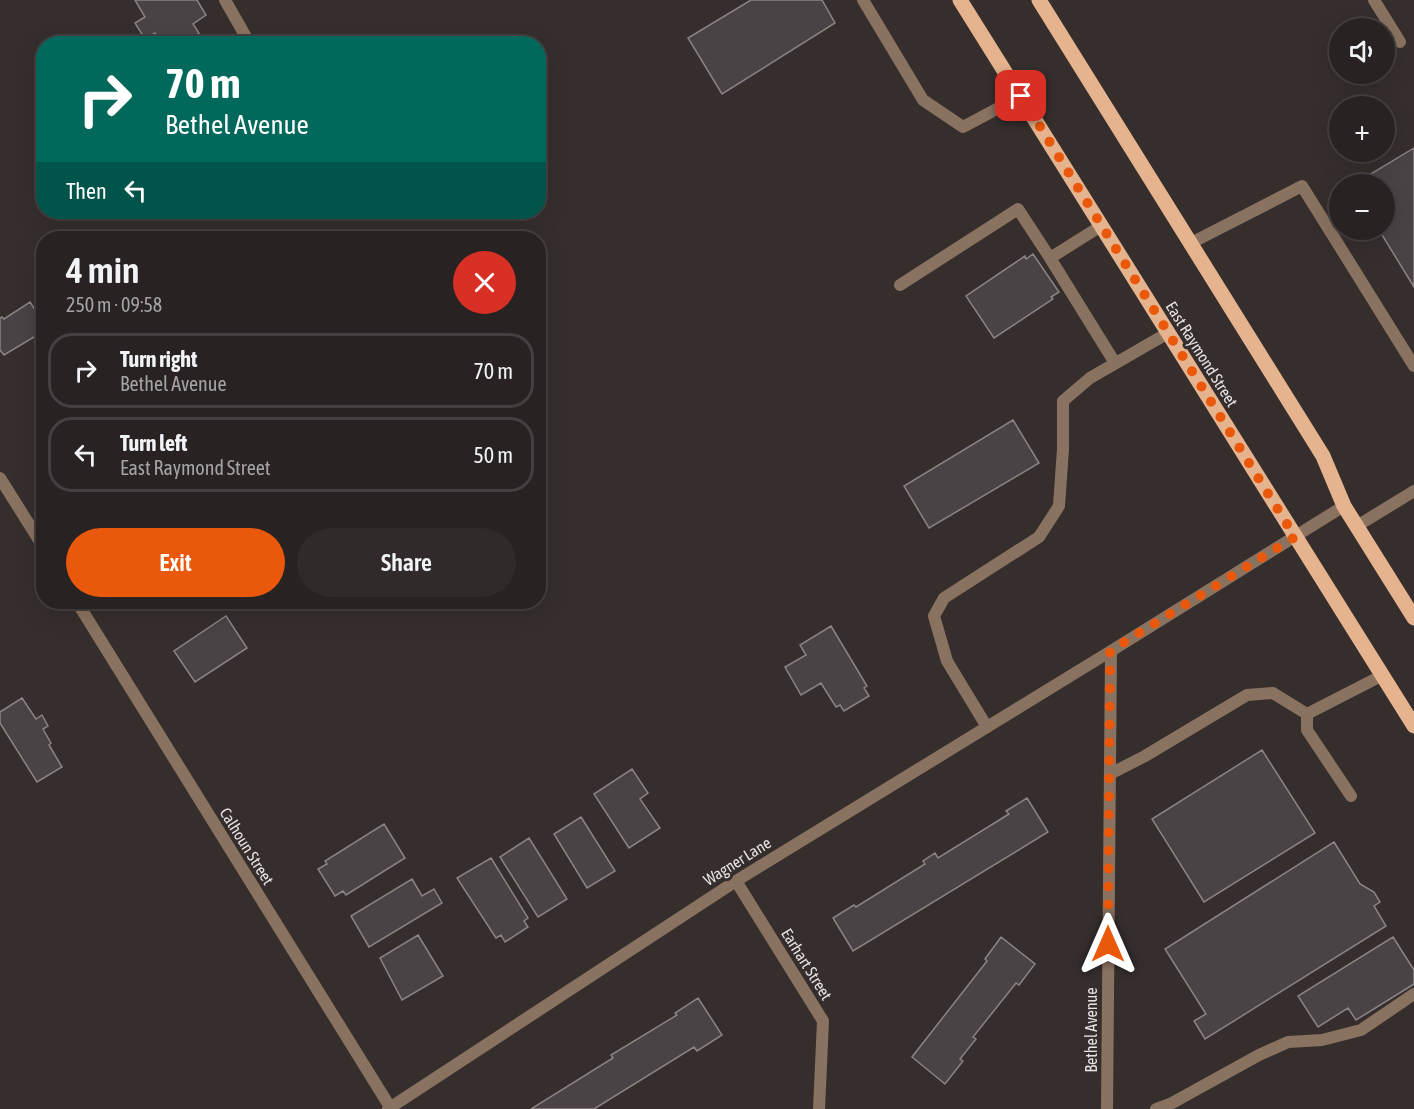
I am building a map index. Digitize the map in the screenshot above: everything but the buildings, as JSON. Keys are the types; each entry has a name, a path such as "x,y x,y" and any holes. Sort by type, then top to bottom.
{"main road":[{"name":"East Raymond Street","path":"960,0 1414,726"},
{"path":"1039,0 1323,456 1344,506 1414,618"}],"street":[{"path":"225,0 245,36"},
{"path":"863,0 923,100 963,127 1021,96"},
{"path":"1374,0 1400,42"},
{"path":"1191,243 1302,186 1414,366"},
{"path":"900,285 1018,209 1115,363"},
{"path":"1050,258 1101,226"},
{"path":"987,727 947,661 934,616 944,598 1039,537 1059,506 1063,401 1090,378 1168,333"},
{"path":"0,478 36,535"},
{"path":"1357,526 1414,491"},
{"path":"1110,651 1344,506"},
{"name":"Calhoun Street","path":"80,609 389,1108"},
{"name":"Wagner Lane","path":"389,1108 736,881 1110,651"},
{"name":"Bethel Avenue","path":"1107,1109 1110,651"},
{"path":"1307,714 1381,676"},
{"path":"1110,774 1145,756 1247,695 1273,693 1307,714"},
{"path":"1307,714 1307,730 1351,796"},
{"name":"Earhart Street","path":"736,881 823,1021 819,1109"},
{"path":"1156,1109 1172,1103 1259,1055 1288,1042 1322,1040 1361,1030 1414,994"}],"route":[{"path":"1021,96 1295,537 1110,651 1108,944"}]}
